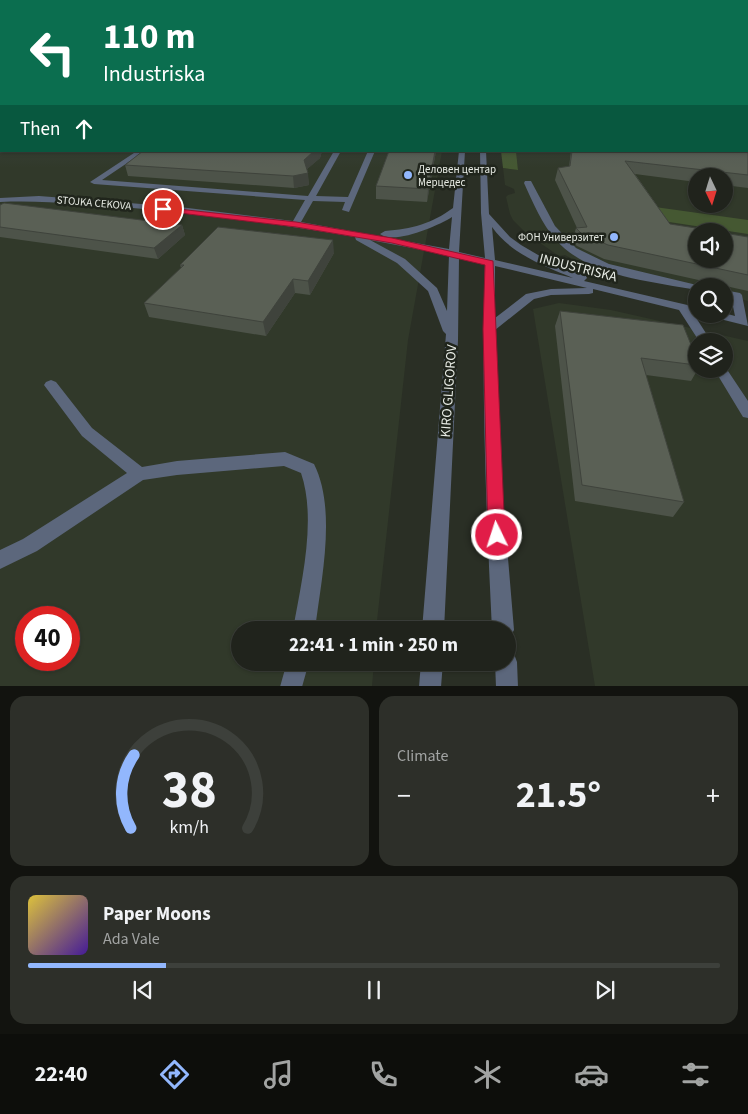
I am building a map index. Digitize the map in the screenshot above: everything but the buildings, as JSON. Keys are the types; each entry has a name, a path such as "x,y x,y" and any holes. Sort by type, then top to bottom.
{"street":[{"path":"296,224 337,152"},
{"path":"346,210 372,152"},
{"name":"KIRO GLIGOROV","path":"434,621 452,340 454,254 462,152"},
{"path":"483,152 485,213 490,263 489,329 494,498 502,621"},
{"path":"143,153 94,182 311,198 351,199"},
{"path":"528,183 554,232 564,244 578,253 611,268 688,285"},
{"name":"STOJKA CEKOVA","path":"0,200 49,199 180,210 296,224 392,240 454,254"},
{"path":"353,234 404,233 429,228 457,209"},
{"path":"485,213 499,233 518,249 621,294"},
{"path":"353,234 401,262 433,290 452,340"},
{"name":"INDUSTRISKA","path":"454,254 688,309"},
{"path":"489,329 530,296 552,292 580,291 621,294"},
{"path":"733,294 736,295 745,321"},
{"path":"727,378 748,413"},
{"path":"51,385 87,432 139,474"},
{"path":"0,560 30,546 139,474 177,468 285,459 308,468 314,480 316,537 305,621"},
{"path":"291,686 295,671"},
{"path":"430,686 431,671"},
{"path":"507,671 508,686"}],"shaded area":[{"path":"0,152 442,152 408,340 377,621 231,621 231,671 373,671 372,686 0,686"},
{"name":"ФОН Универзитет","path":"516,152 748,152 748,301 733,297 733,278 688,278 688,287 602,269 580,263 565,255 559,256 527,234 513,220 506,197 515,193 514,189 505,185 503,168 518,170"},
{"path":"559,303 611,310 713,333 688,333 688,378 733,378 733,338 748,341 748,686 595,686 533,309"}],"green space":[{"path":"501,152 516,152 518,170 503,168"},
{"path":"655,207 748,220 748,234 733,232 733,223 688,223 688,225 656,220"}],"place":[{"name":"Деловен центар Мерцедес","path":"408,175"},
{"name":"ФОН Универзитет","path":"614,237"}],"route":[{"path":"163,209 296,224 392,240 490,263 489,329 494,498 497,535"}]}
